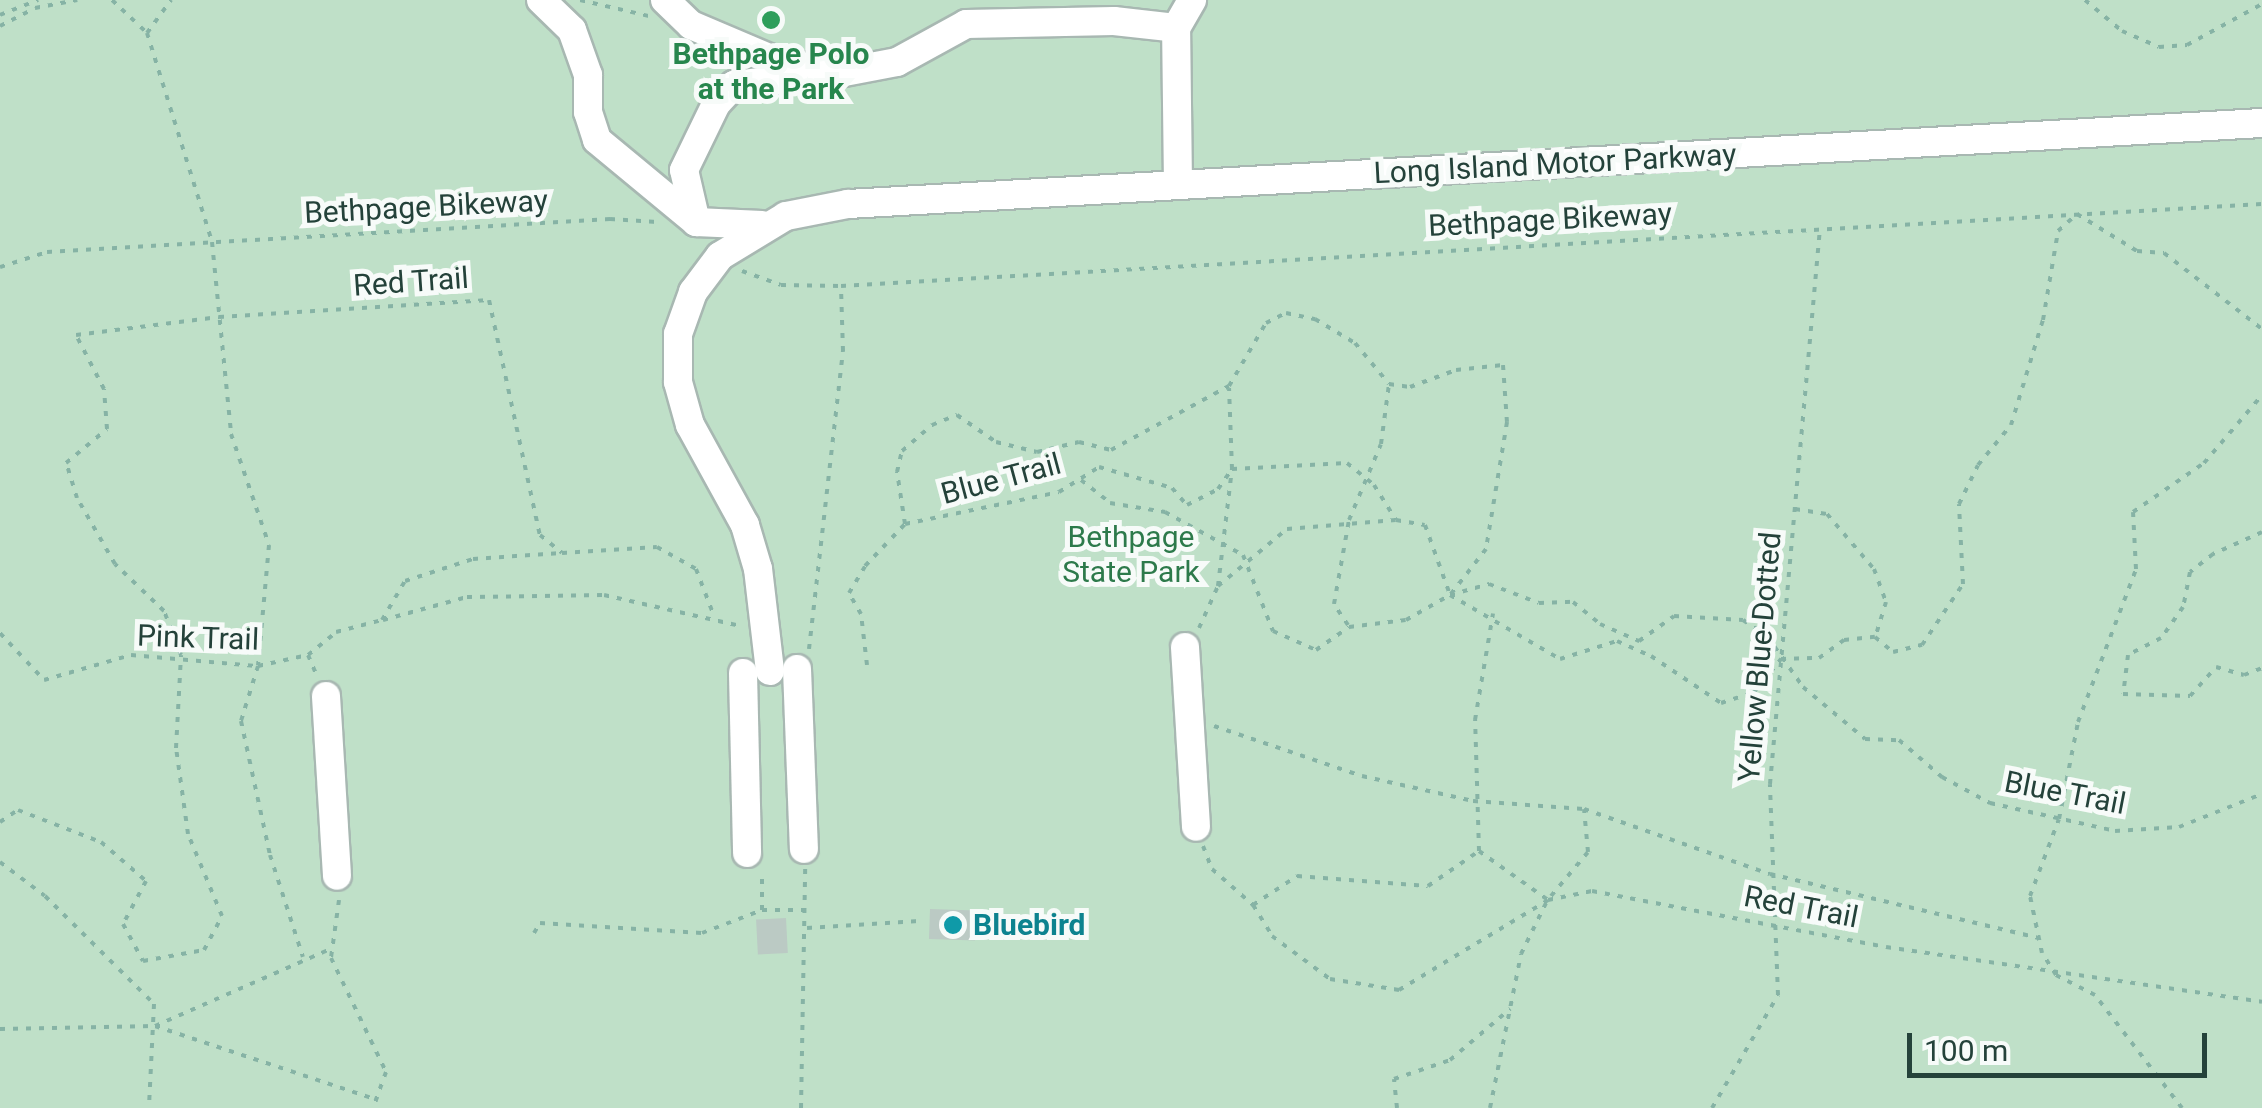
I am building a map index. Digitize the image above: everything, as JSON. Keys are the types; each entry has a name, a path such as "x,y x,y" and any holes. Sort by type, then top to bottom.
{"street":[{"path":"541,0 572,30 588,75 588,112 598,140 682,224 762,226"},
{"path":"1178,185 1176,28 1192,0"},
{"path":"660,8 691,26 770,58 834,74"},
{"path":"682,224 684,170 716,104 734,84 834,74 897,62 966,24 1114,21 1176,28"},
{"name":"Long Island Motor Parkway","path":"762,226 848,204 2262,124"},
{"path":"762,226 720,256 693,292 678,334 678,382 690,425 745,525 769,636 780,667 804,849"},
{"path":"1189,644 1196,828"},
{"path":"754,862 780,667"},
{"path":"326,696 337,876"}],"path":[{"path":"0,15 38,0"},
{"path":"0,26 35,8 77,0"},
{"path":"112,0 147,33 212,242 231,434 269,545 258,666 240,721 270,855 303,957"},
{"path":"147,33 171,0"},
{"path":"580,0 660,8"},
{"path":"2084,2 2158,46 2187,46 2262,4"},
{"name":"Bethpage Bikeway","path":"720,256 782,285 840,286 2262,204"},
{"path":"1218,586 1287,530 1349,520 1396,520 1425,525 1450,595 1493,614 1560,659 1617,642 1651,656 1721,703 1754,692 1781,659 1819,658 1844,640 1875,637 1894,652 1922,644 1962,584 1959,504 1978,465 2011,425 2043,320 2058,231 2077,214 2137,250 2164,253 2262,329"},
{"name":"Bethpage Bikeway","path":"0,267 47,252 610,219 682,224"},
{"path":"1795,509 1820,228"},
{"path":"780,667 843,351 840,286"},
{"name":"Red Trail","path":"219,316 489,300 540,535 562,553"},
{"path":"906,524 896,472 902,452 932,425 957,416 996,442 1037,452 1079,442 1111,450 1229,386 1266,323 1286,313 1315,319 1355,343 1389,384 1410,387 1456,370 1503,365 1507,422 1486,548 1450,595 1406,620 1349,627 1316,650 1273,631 1248,563 1219,540 1165,512 1110,503 1081,480"},
{"path":"0,822 18,810 101,842 146,881 122,924 142,962 204,950 222,916 188,834 176,748 181,655 164,611 115,564 77,498 66,463 107,429 104,389 76,335 219,316"},
{"path":"1349,627 1334,604 1349,520 1362,476 1381,444 1389,384"},
{"path":"1189,644 1218,586 1219,540 1232,469 1229,386"},
{"path":"2182,1108 2095,995 2056,975 2039,938 2030,896 2058,818 2078,722 2136,570 2132,512 2204,463 2262,395"},
{"path":"1232,469 1347,463 1396,520"},
{"name":"Blue Trail","path":"868,666 861,614 850,593 865,566 906,524 1059,492 1099,467 1172,488 1187,505 1218,489 1232,469"},
{"name":"Yellow Blue-Dotted","path":"1712,1108 1778,995 1780,927 1770,874 1781,659 1795,509 1827,514 1874,569 1886,602 1875,637"},
{"path":"2262,532 2213,554 2190,572 2183,606 2160,638 2128,655 2123,694 2190,696 2216,667 2244,675 2262,668"},
{"path":"382,620 405,580 473,560 656,547 696,569 714,616"},
{"name":"Blue Trail","path":"1450,595 1490,584 1539,603 1572,602 1600,624 1639,641 1674,616 1743,620 1768,636 1802,687 1865,739 1899,740 1942,776 1990,804 2115,831 2179,827 2262,794"},
{"name":"Pink Trail","path":"0,633 44,680 131,655 181,655 258,666 308,655 336,632 467,597 584,595 714,616 769,636"},
{"path":"1493,614 1475,720 1473,801 1479,851 1548,900"},
{"path":"1190,717 1362,776 1473,801 1584,809 1770,874 2039,938"},
{"path":"1490,1108 1528,931 1588,852 1584,809"},
{"path":"1196,828 1212,868 1253,906 1272,936 1330,979 1399,990 1548,900"},
{"path":"801,1108 807,928 804,849"},
{"path":"1253,906 1297,876 1428,886 1479,851"},
{"path":"0,862 45,896 154,1004 149,1108"},
{"path":"754,862 762,910"},
{"path":"337,876 333,948 338,982 362,1015 386,1072 373,1108"},
{"name":"Red Trail","path":"1548,900 1592,891 2056,975 2262,1002"},
{"path":"534,933 540,924 702,934 762,910 806,910"},
{"path":"807,928 919,922"},
{"path":"154,1026 303,957 333,948"},
{"path":"1397,1108 1394,1079 1450,1060 1510,1010"},
{"path":"0,1029 154,1026 378,1100"}],"green space":[{"name":"Bethpage State Park","path":"0,0 2262,0 2262,1108 0,1108"}],"building":[{"name":"Bluebird","path":"930,909 976,911 975,941 929,939"},
{"path":"786,918 788,953 758,955 756,920"}],"place":[{"name":"Bethpage Polo at the Park","path":"771,20"},
{"name":"Bluebird","path":"953,925"}]}
